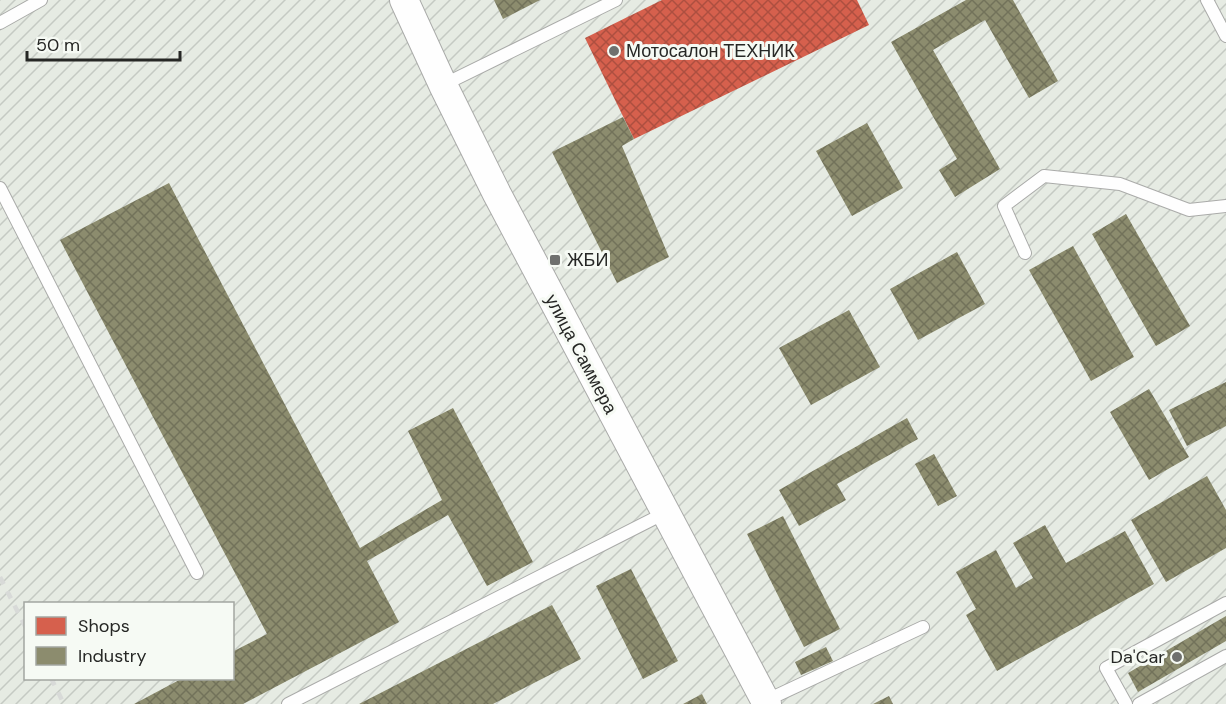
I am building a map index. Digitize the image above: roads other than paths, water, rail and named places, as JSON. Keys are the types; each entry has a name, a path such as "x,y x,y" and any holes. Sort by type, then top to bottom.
{"street":[{"name":"улица Саммера","path":"404,0 443,85 517,231 766,702"}],"lane":[{"path":"0,23 41,0"},
{"path":"443,85 616,0"},
{"path":"1207,0 1226,36"},
{"path":"1025,253 1004,206 1044,176 1120,184 1189,210 1226,206"},
{"path":"0,189 197,573"},
{"path":"288,704 665,513"},
{"path":"1126,704 1106,668 1226,603"},
{"path":"766,702 923,627"},
{"path":"1139,704 1226,656"}],"railway":[{"path":"0,577 24,624"},
{"path":"52,680 64,704"}],"place":[{"name":"Мотосалон ТЕХНИК","path":"614,51"},
{"name":"ЖБИ","path":"555,260"},
{"name":"Da'Car","path":"1177,657"}]}
